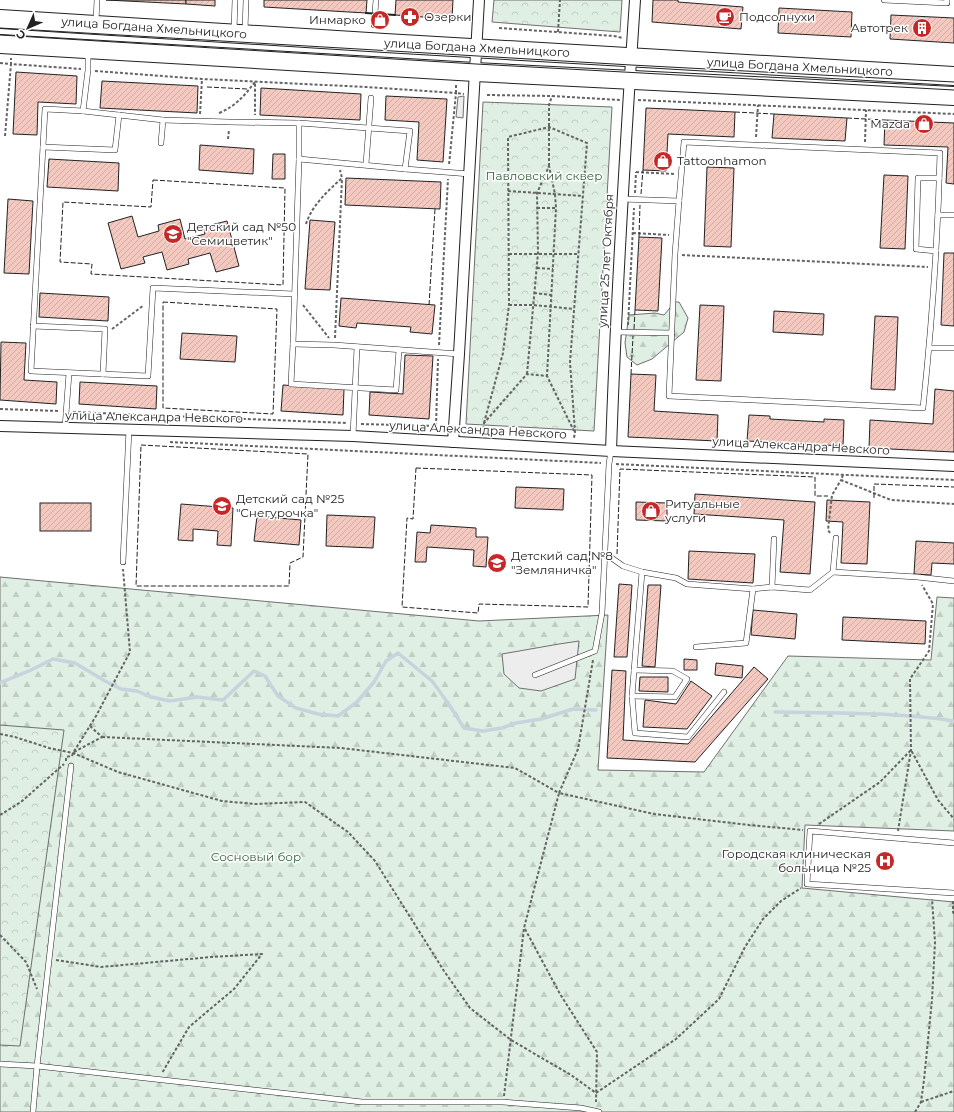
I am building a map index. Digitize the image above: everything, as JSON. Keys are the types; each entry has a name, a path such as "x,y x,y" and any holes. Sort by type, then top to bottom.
{"highway":[{"name":"улица Богдана Хмельницкого","path":"0,19 476,48 632,49 954,76"},
{"name":"улица Богдана Хмельницкого","path":"0,44 475,72 954,96"}],"street":[{"path":"453,442 460,354 476,48 480,0"},
{"name":"улица 25 лет Октября","path":"611,451 622,199 635,0"},
{"name":"улица Александра Невского","path":"0,426 353,436 611,451 954,466"}],"lane":[{"path":"96,24 97,0"},
{"path":"235,0 239,34"},
{"path":"239,34 246,0"},
{"path":"374,25 376,0"},
{"path":"884,0 947,3 947,0"},
{"path":"84,111 88,70 88,49"},
{"path":"366,164 371,98"},
{"path":"294,294 153,288 148,376 31,371 45,109 84,111 163,120 299,124 410,131 405,169"},
{"path":"43,147 115,150 119,115"},
{"path":"161,143 163,120"},
{"path":"299,124 291,384 396,390 399,350"},
{"path":"684,142 864,150 940,153 936,268 930,348 923,408 669,396 678,201 684,142"},
{"path":"299,159 470,174"},
{"path":"936,251 916,249 918,178 940,178"},
{"path":"622,199 678,201"},
{"path":"938,215 954,215"},
{"path":"33,326 105,329 103,374"},
{"path":"615,332 672,333"},
{"path":"293,344 334,345 460,354"},
{"path":"353,436 358,347"},
{"path":"930,348 954,348"},
{"path":"65,428 69,373"},
{"path":"122,562 129,429"},
{"path":"535,675 595,651 602,613 606,554 609,464 611,451"},
{"path":"833,572 836,538"},
{"path":"772,587 774,540"},
{"path":"606,554 623,566 642,572 676,578 687,584 753,589 772,587 810,590 833,572 917,577 954,582"},
{"path":"642,572 632,696 635,733 688,737 724,692"},
{"path":"696,647 746,643 753,589"},
{"path":"632,696 675,698 687,679 673,671 634,670"},
{"path":"33,1112 71,766"},
{"path":"953,893 807,884 810,831 954,842"},
{"path":"0,1064 37,1066 362,1102 503,1102 581,1108 599,1112"}],"path":[{"path":"558,32 560,0"},
{"path":"499,28 614,36 632,49"},
{"path":"0,63 202,79 378,87 465,94"},
{"path":"5,136 11,64"},
{"path":"202,79 199,121 227,110 240,100 255,82"},
{"path":"255,82 255,123"},
{"path":"449,172 456,82"},
{"path":"378,87 378,93"},
{"path":"487,95 758,104 954,114"},
{"path":"552,96 549,105 549,166 555,194 556,208 547,376 575,432"},
{"path":"638,107 639,100"},
{"path":"756,145 758,104"},
{"path":"864,150 866,110"},
{"path":"482,443 484,423 503,353 509,305 508,137 549,126 587,143 570,362 575,432 573,448"},
{"path":"334,345 342,178 338,162"},
{"path":"627,332 636,165"},
{"path":"484,423 527,374 538,254 537,193 549,166"},
{"path":"636,172 681,174"},
{"path":"305,226 320,199 342,178"},
{"path":"0,409 436,426 448,188"},
{"path":"508,191 583,196"},
{"path":"537,208 556,208"},
{"path":"633,233 676,236"},
{"path":"509,254 579,254"},
{"path":"675,254 936,268"},
{"path":"537,268 553,269"},
{"path":"534,293 552,295"},
{"path":"294,294 334,345"},
{"path":"105,334 152,299"},
{"path":"509,305 574,309"},
{"path":"527,374 547,376"},
{"path":"168,442 954,480"},
{"path":"836,538 828,530 830,508 832,494 843,475"},
{"path":"841,480 891,500 954,504"},
{"path":"73,754 96,716 130,652 122,562"},
{"path":"897,838 911,750 910,679 928,651 933,604 917,577"},
{"path":"503,1102 524,928 559,793 578,749 595,651"},
{"path":"90,726 102,737"},
{"path":"0,734 73,754 118,772 222,800 255,804 305,802 348,832 375,861 444,971 470,1008 511,1040 571,1075 596,1093"},
{"path":"73,754 102,737 341,748 516,768 559,793 654,814 810,831 880,782 911,750"},
{"path":"911,750 938,800 954,819"},
{"path":"0,815 21,802 66,763"},
{"path":"596,1093 676,1039 719,999 745,947 763,919 781,901 807,884"},
{"path":"915,1112 921,1102 932,1000 935,942 932,892"},
{"path":"953,893 954,914"},
{"path":"524,928 560,994 597,1052 596,1102"},
{"path":"0,935 26,962 44,1004"},
{"path":"49,959 101,967 262,954 234,989 189,1027 158,1079"},
{"path":"921,1102 954,1091"}],"green space":[{"path":"494,0 622,0 620,32 492,22"},
{"name":"Павловский сквер","path":"483,102 612,107 594,431 466,424"},
{"path":"675,302 679,302 688,318 684,332 652,359 637,365 627,357 625,343 629,315 655,313 664,315"},
{"name":"Сосновый бор","path":"0,577 479,621 608,615 598,770 704,772 788,656 931,660 937,597 954,598 954,831 805,825 802,888 954,902 954,1112 0,1112"},
{"path":"0,725 64,730 20,1046 0,1045"}],"shaded area":[{"path":"464,96 463,118 456,117 458,97"},
{"path":"579,641 575,679 541,691 519,688 504,674 502,654"}],"building":[{"path":"106,0 186,0 186,4"},
{"path":"186,0 215,0 215,6 186,4"},
{"path":"264,0 367,0 366,13 264,7"},
{"path":"396,0 453,0 452,19 395,15"},
{"path":"653,0 678,0 678,2 743,7 741,29 652,22"},
{"path":"779,8 852,12 851,37 778,33"},
{"name":"Автотрек","path":"891,15 954,18 954,43 890,39"},
{"path":"16,72 77,76 76,104 38,102 37,135 13,134"},
{"path":"102,81 198,86 197,113 100,108"},
{"path":"261,88 361,94 360,120 260,115"},
{"path":"386,96 447,99 443,162 417,160 419,122 385,120"},
{"path":"646,108 735,112 734,137 668,134 666,171 643,170"},
{"path":"774,114 847,118 845,141 772,138"},
{"path":"885,120 954,123 954,184 946,183 948,147 884,145"},
{"path":"200,145 254,149 253,174 199,170"},
{"path":"273,154 285,154 285,179 272,179"},
{"path":"49,159 119,163 118,191 47,187"},
{"path":"707,167 734,168 731,247 704,246"},
{"path":"884,175 908,176 905,249 880,248"},
{"path":"346,178 441,182 440,209 345,205"},
{"path":"8,199 33,201 29,274 4,273"},
{"path":"132,216 138,237 159,231 158,225 180,219 185,239 205,234 203,227 227,221 239,266 216,272 210,253 188,259 189,264 167,270 162,252 143,257 145,263 121,269 108,223"},
{"path":"310,220 335,222 330,290 305,289"},
{"path":"639,237 662,238 658,311 635,310"},
{"path":"944,253 954,253 954,326 941,325"},
{"path":"40,293 109,297 108,321 39,317"},
{"path":"341,298 435,305 432,334 410,332 411,327 357,323 356,328 339,326"},
{"path":"700,305 724,306 721,381 696,380"},
{"path":"774,311 824,314 823,335 773,332"},
{"path":"875,316 898,317 895,390 871,389"},
{"path":"182,333 237,336 235,362 180,359"},
{"path":"1,342 26,343 24,380 57,382 56,404 0,400"},
{"path":"405,355 433,356 429,419 369,415 370,392 403,394"},
{"path":"631,374 656,375 654,411 718,415 717,441 628,437"},
{"path":"80,382 157,386 156,409 79,404"},
{"path":"283,385 344,389 343,415 281,411"},
{"path":"935,389 954,391 954,452 869,448 870,420 933,424"},
{"path":"749,415 770,416 770,419 824,422 824,419 844,420 843,446 747,441"},
{"path":"516,487 564,489 563,510 515,508"},
{"path":"695,494 815,502 810,574 780,572 784,520 694,514"},
{"path":"827,500 870,502 867,564 841,563 843,522 826,521"},
{"name":"Ритуальные услуги","path":"636,502 667,503 667,521 636,520"},
{"path":"40,503 91,503 91,531 40,531"},
{"path":"181,504 233,508 231,546 217,545 218,531 193,529 193,541 178,540"},
{"path":"327,515 375,517 373,548 326,546"},
{"path":"257,516 301,520 299,545 254,541"},
{"path":"431,525 476,528 476,537 488,537 486,567 473,566 474,550 427,547 426,562 415,562 417,532 430,533"},
{"path":"916,541 954,543 954,564 932,563 931,575 914,574"},
{"path":"689,551 755,554 753,583 688,579"},
{"path":"619,584 632,585 627,657 614,657"},
{"path":"648,585 661,585 655,667 642,666"},
{"path":"753,610 797,614 795,639 751,635"},
{"path":"843,617 926,621 925,644 842,640"},
{"path":"684,659 697,660 697,670 684,670"},
{"path":"716,663 743,666 742,678 715,675"},
{"path":"754,667 768,679 695,762 607,758 612,670 626,671 623,740 688,744"},
{"path":"640,677 668,677 668,692 639,691"},
{"path":"691,681 712,696 687,729 643,727 645,700 676,704"}],"waterway":[{"path":"0,683 53,659 75,663 121,689 137,691 151,697 170,701 197,697 223,700 254,671 265,676 278,696 296,708 318,714 338,716 357,702 374,682 386,661 398,653 432,681 464,728 483,731 541,719 573,709 596,710"},
{"path":"775,712 887,714 954,721"}],"tram line":[{"path":"0,28 631,65 954,82"},
{"path":"0,35 476,64 954,90"}],"fence":[{"path":"207,87 247,89"},
{"path":"735,112 774,114"},
{"path":"847,118 885,120"},
{"path":"641,194 643,170"},
{"path":"153,180 285,188 283,285 91,274 92,264 60,262 63,202 151,207 153,180"},
{"path":"639,237 640,205"},
{"path":"429,305 435,209"},
{"path":"163,302 277,309 273,414 163,408 163,302"},
{"path":"634,329 635,310"},
{"path":"631,374 633,336"},
{"path":"717,441 747,441"},
{"path":"141,445 308,454 303,557 290,563 289,586 136,586 141,445"},
{"path":"843,446 869,448"},
{"path":"416,468 592,475 588,607 479,604 478,613 402,607 407,518 413,519 416,468"},
{"path":"617,554 620,469 815,477 815,496 828,496"},
{"path":"874,498 874,484 954,487"}],"wall":[{"path":"366,13 395,15"}],"place":[{"name":"Озерки","path":"410,17"},
{"name":"Подсолнухи","path":"725,17"},
{"name":"Инмарко","path":"380,20"},
{"name":"Автотрек","path":"922,28"},
{"name":"Mazda","path":"924,124"},
{"name":"Tattoonhamon","path":"663,161"},
{"name":"Детский сад №50 \"Семицветик\"","path":"173,234"},
{"name":"Детский сад №25 \"Снегурочка\"","path":"222,506"},
{"name":"Ритуальные услуги","path":"651,511"},
{"name":"Детский сад №8 \"Земляничка\"","path":"497,563"},
{"name":"Городская клиническая больница №25","path":"885,861"}]}
